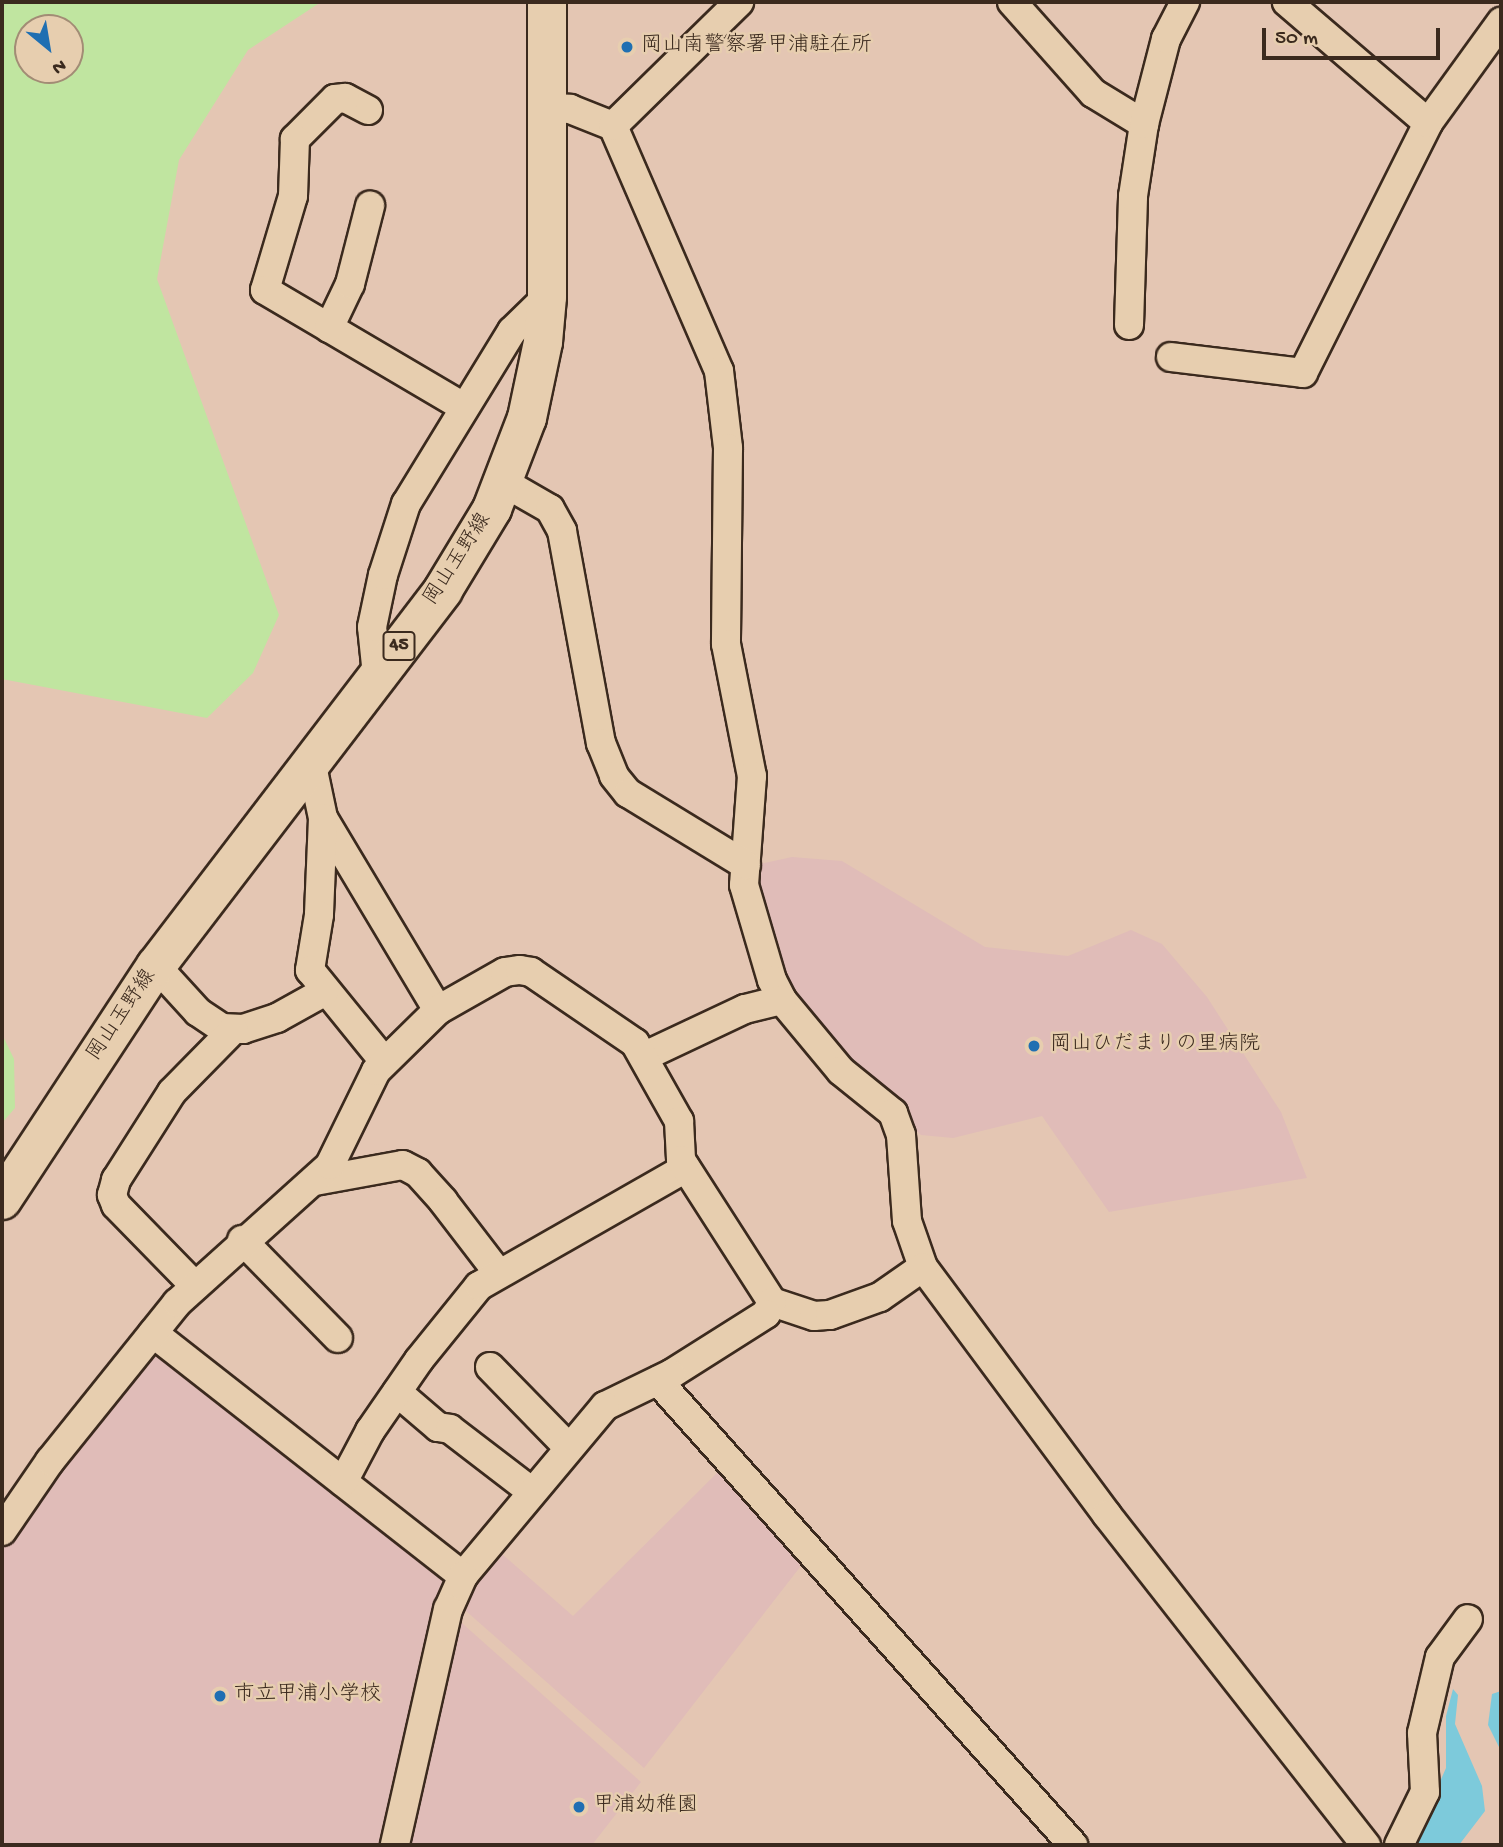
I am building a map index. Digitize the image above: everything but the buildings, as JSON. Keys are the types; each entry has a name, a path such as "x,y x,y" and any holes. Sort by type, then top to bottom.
{"main road":[{"name":"岡山玉野線","path":"2,1200 156,966 456,569 503,482 537,379 547,297 547,2"}],"street":[{"path":"613,126 739,2"},
{"path":"1012,2 1093,93 1144,124"},
{"path":"1129,325 1133,196 1144,124 1166,39 1185,2"},
{"path":"1287,2 1428,123"},
{"path":"1171,357 1303,373 1428,123 1501,22"},
{"path":"368,110 345,98 335,99 295,139 293,196 265,290 464,407"},
{"path":"547,108 570,109 613,126 719,371 728,448 726,644 752,776 744,885 772,980 782,1000 841,1071 893,1113 901,1135 908,1221 923,1267 1107,1514 1366,1845"},
{"path":"328,328 349,284 370,206"},
{"path":"377,675 372,627 383,575 406,504 512,331 547,297"},
{"path":"503,482 550,509 562,531 601,743 614,776 628,793 746,865"},
{"path":"311,761 323,818 318,915 310,970 324,992 384,1061"},
{"path":"323,818 438,1010"},
{"path":"156,966 198,1012 222,1028 234,1029 276,1018 324,992"},
{"path":"2,1531 50,1461 195,1286 242,1240 315,1181 352,1127 384,1061 438,1010 505,972 531,972 622,1033 645,1056 679,1121 682,1131 678,1151 686,1168 772,1302 814,1316 830,1315 880,1297 923,1267"},
{"path":"645,1056 744,1009 782,1000"},
{"path":"195,1286 116,1205 112,1195 116,1180 172,1092 234,1029"},
{"path":"315,1181 403,1165 418,1173 443,1201 499,1274"},
{"path":"344,1482 369,1431 479,1286 686,1168"},
{"path":"242,1240 338,1338"},
{"path":"395,1845 448,1609 463,1576 569,1448 615,1398 658,1381 766,1314 772,1302"},
{"path":"153,1334 463,1576"},
{"path":"490,1367 569,1448"},
{"path":"658,1381 1073,1845"},
{"path":"397,1392 438,1427 450,1429 532,1492"},
{"path":"1399,1845 1425,1792 1422,1733 1440,1657 1468,1619"}],"shaded area":[{"name":"岡山ひだまりの里病院","path":"792,857 842,861 985,947 1068,956 1131,930 1162,944 1207,997 1281,1112 1307,1178 1109,1212 1042,1116 953,1138 921,1135 844,1064 781,985 750,866"},
{"path":"152,1341 443,1569 444,1583 391,1793 384,1845 2,1845 2,1545"},
{"path":"721,1469 804,1562 644,1768 458,1604 495,1548 573,1616"},
{"path":"454,1616 641,1782 592,1845 401,1845"}],"green space":[{"path":"2,2 321,2 248,50 179,160 157,279 279,615 253,673 207,718 2,679"},
{"path":"2,1034 14,1059 15,1108 2,1123"}],"water":[{"path":"1453,1689 1458,1695 1455,1724 1482,1786 1485,1811 1459,1845 1412,1845 1446,1768 1446,1716"},
{"path":"1501,1691 1501,1751 1488,1725 1492,1694"}],"place":[{"name":"岡山南警察署甲浦駐在所","path":"627,47"},
{"name":"岡山ひだまりの里病院","path":"1034,1046"},
{"name":"市立甲浦小学校","path":"220,1696"},
{"name":"甲浦幼稚園","path":"579,1807"}]}
